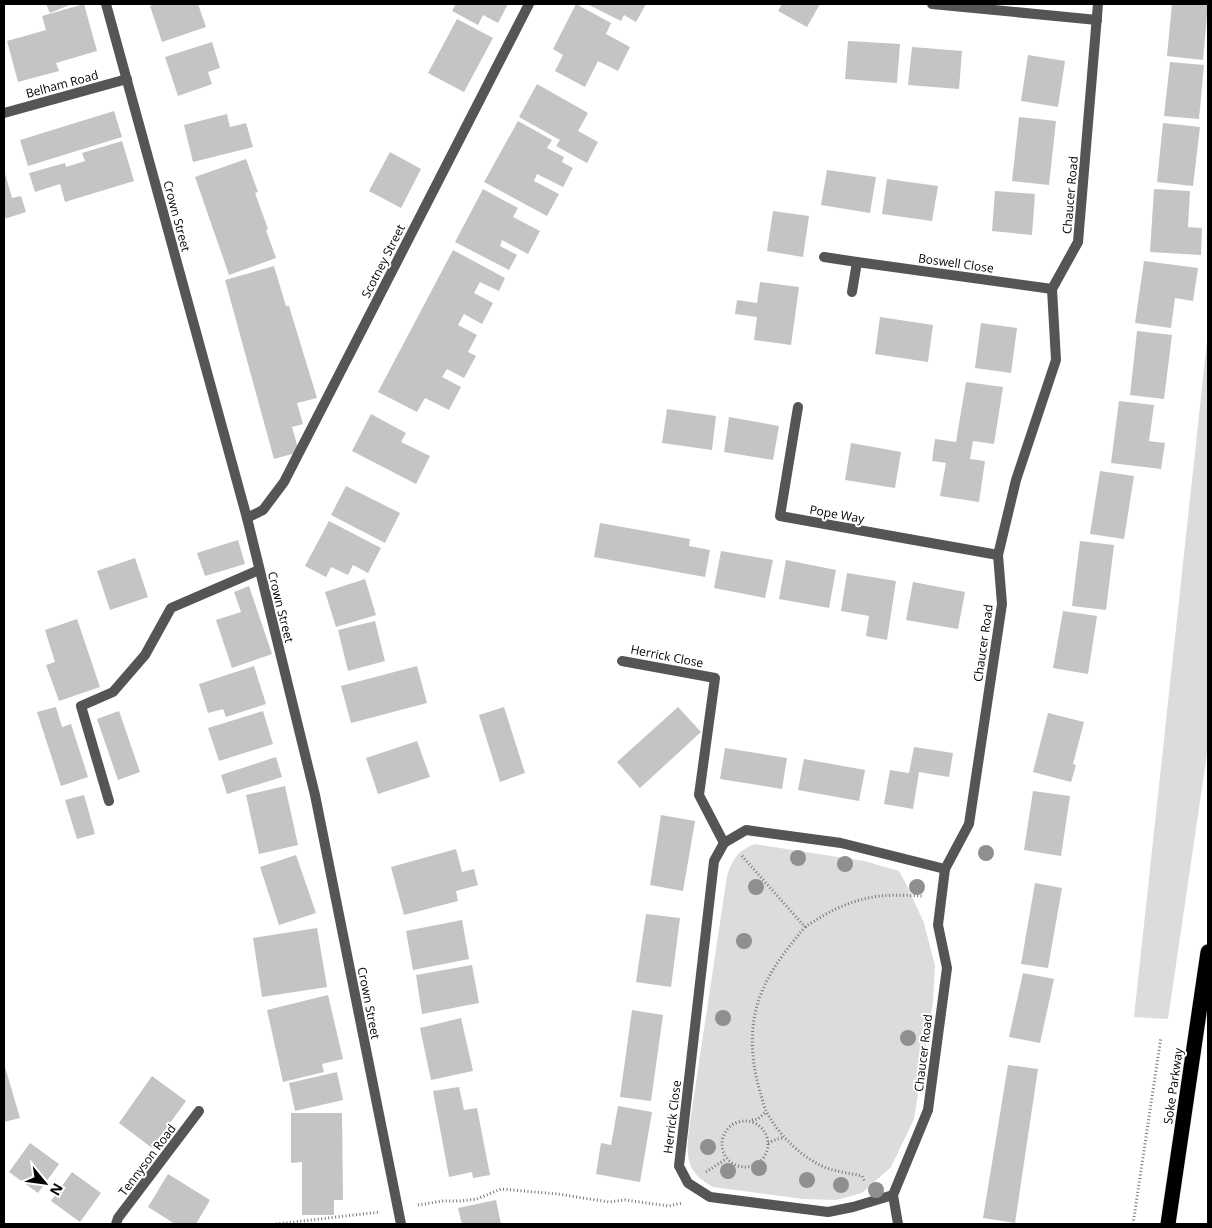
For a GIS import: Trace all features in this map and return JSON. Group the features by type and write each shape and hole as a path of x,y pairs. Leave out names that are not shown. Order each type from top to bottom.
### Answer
{"highway":[{"name":"Soke Parkway","path":"1168,1224 1208,952"}],"street":[{"name":"Crown Street","path":"106,4 247,518 315,795 401,1224"},
{"name":"Scotney Street","path":"247,518 263,510 284,482 529,4"},
{"path":"932,4 1097,20"},
{"name":"Chaucer Road","path":"893,1194 928,1110 947,968 938,925 941,896 945,869 969,824 1002,604 998,555 1016,480 1056,360 1052,289 1078,242 1098,4"},
{"name":"Belham Road","path":"4,113 127,79"},
{"name":"Boswell Close","path":"824,257 1052,289"},
{"path":"852,292 857,262"},
{"name":"Pope Way","path":"798,407 780,516 998,555"},
{"path":"109,801 81,706 113,692 145,655 171,608 259,570"},
{"name":"Herrick Close","path":"622,661 715,678 699,795 726,842 714,861 679,1166 688,1183 710,1196 828,1212 854,1207 893,1194"},
{"path":"726,842 746,830 841,844 945,869"},
{"name":"Tennyson Road","path":"116,1224 118,1218 199,1112"},
{"path":"893,1194 898,1224"}],"path":[{"path":"726,842 805,927"},
{"path":"873,1201 862,1176 826,1168 805,1156 783,1138 766,1112 752,1057 754,1023 760,995 774,967 805,927 823,916 865,898 941,896"},
{"path":"1133,1224 1161,1037"},
{"path":"751,1121 758,1119 766,1112"},
{"path":"744,1120 758,1124 767,1136 768,1143 767,1152 763,1159 749,1167 741,1167 726,1159 721,1145 725,1130 736,1121 744,1120"},
{"path":"768,1143 783,1138"},
{"path":"276,1224 398,1209 443,1201 477,1199 501,1188 608,1202 626,1200 669,1206 710,1196"}],"shaded area":[{"path":"1208,332 1208,747 1168,1019 1134,1017"},
{"path":"754,844 864,861 899,871 924,923 935,966 933,1002 914,1119 891,1167 862,1193 836,1200 803,1199 713,1187 697,1176 690,1163 688,1156 689,1129 727,876 736,856"}],"building":[{"path":"46,4 72,4 50,13"},
{"path":"84,4 97,51 56,63 59,71 18,82 7,41 46,30 42,16"},
{"path":"156,4 198,4 206,27 162,42 150,6"},
{"path":"456,4 508,4 498,23 483,15 478,25 452,11"},
{"path":"576,4 611,23 606,34 630,47 618,71 598,61 585,87 555,71 563,55 553,49"},
{"path":"587,4 646,4 636,22 624,15 621,21"},
{"path":"782,4 820,4 807,27 778,11"},
{"path":"1172,4 1208,4 1203,60 1167,56"},
{"path":"457,19 493,38 464,92 428,73"},
{"path":"848,41 900,44 897,83 845,79"},
{"path":"212,42 220,68 208,72 212,84 178,96 165,57"},
{"path":"912,47 962,51 959,89 908,85"},
{"path":"1028,55 1065,61 1058,107 1021,101"},
{"path":"1170,62 1204,65 1199,119 1164,116"},
{"path":"537,84 588,113 578,131 598,142 587,163 556,146 560,140 519,117"},
{"path":"114,111 122,137 28,166 20,140"},
{"path":"227,114 230,127 246,123 253,147 193,162 184,125"},
{"path":"1019,117 1056,121 1049,185 1012,181"},
{"path":"518,121 552,140 547,148 564,157 562,162 573,168 563,187 537,174 534,181 559,194 547,216 484,182"},
{"path":"1163,123 1200,127 1193,186 1157,182"},
{"path":"122,141 134,181 65,202 60,184 35,192 29,173 65,163 66,167 85,161 82,153"},
{"path":"390,152 421,169 401,208 369,191"},
{"path":"246,159 258,192 255,193 276,258 229,275 195,177"},
{"path":"4,170 12,198 21,196 26,212 4,219"},
{"path":"827,170 876,177 870,213 821,205"},
{"path":"887,179 938,186 932,221 882,214"},
{"path":"483,189 518,208 513,217 540,231 528,254 502,240 500,246 517,255 509,270 455,242"},
{"path":"1154,189 1190,191 1188,227 1202,228 1201,255 1150,252"},
{"path":"995,191 1035,194 1032,235 992,231"},
{"path":"773,211 809,216 803,257 767,251"},
{"path":"453,250 505,278 499,291 480,282 474,293 493,303 482,324 464,314 458,325 477,335 468,352 476,356 464,378 447,369 442,377 461,387 449,410 425,398 417,412 378,392"},
{"path":"1144,261 1198,268 1193,301 1175,298 1171,328 1135,323"},
{"path":"274,266 286,306 289,306 317,398 297,403 303,424 292,427 299,452 274,459 225,280"},
{"path":"760,282 799,287 791,345 754,340 757,317 735,314 737,300 757,303"},
{"path":"880,317 933,325 928,362 875,354"},
{"path":"981,323 1017,328 1011,373 975,368"},
{"path":"1137,331 1172,335 1164,399 1130,395"},
{"path":"966,382 1003,387 994,444 973,441 970,459 985,461 979,502 940,496 946,463 932,461 935,439 956,442"},
{"path":"1119,401 1154,405 1149,441 1165,443 1161,469 1111,463"},
{"path":"667,409 716,416 712,450 662,443"},
{"path":"371,414 406,433 401,442 430,456 416,484 352,451"},
{"path":"729,417 779,426 773,460 724,452"},
{"path":"851,443 901,452 895,488 845,480"},
{"path":"1100,471 1134,476 1124,539 1090,534"},
{"path":"346,486 400,513 385,543 331,515"},
{"path":"329,521 381,548 368,573 353,565 348,575 331,567 326,577 305,566"},
{"path":"600,523 690,539 689,546 710,550 705,577 594,557"},
{"path":"238,540 245,564 205,576 197,553"},
{"path":"1080,541 1114,545 1106,610 1072,606"},
{"path":"721,551 773,560 765,598 714,588"},
{"path":"135,558 148,597 110,610 97,571"},
{"path":"786,560 836,570 829,608 779,599"},
{"path":"847,573 896,581 887,640 866,636 869,616 841,611"},
{"path":"365,579 376,615 336,627 325,592"},
{"path":"913,582 965,592 958,629 906,620"},
{"path":"249,586 272,654 232,668 216,620 241,612 234,592"},
{"path":"1063,611 1097,616 1088,674 1053,668"},
{"path":"77,619 100,687 59,701 46,665 55,662 45,630"},
{"path":"375,621 385,661 348,671 338,630"},
{"path":"254,666 266,704 226,717 223,709 208,713 199,684"},
{"path":"417,666 427,703 351,723 341,686"},
{"path":"56,707 62,727 71,724 88,777 61,786 37,712"},
{"path":"504,707 525,773 500,782 479,715"},
{"path":"678,707 701,732 640,788 617,762"},
{"path":"119,711 140,772 118,780 97,719"},
{"path":"263,711 273,744 219,761 208,728"},
{"path":"1048,713 1084,722 1073,764 1076,765 1071,782 1033,772"},
{"path":"417,741 430,777 378,794 366,758"},
{"path":"914,747 953,753 949,777 919,772 913,809 884,804 890,770 909,773"},
{"path":"725,748 787,758 782,789 720,779"},
{"path":"276,757 282,777 227,794 221,775"},
{"path":"804,759 865,770 859,801 798,790"},
{"path":"285,786 298,845 259,854 246,795"},
{"path":"1033,791 1070,796 1061,856 1024,850"},
{"path":"84,795 95,834 77,839 65,800"},
{"path":"661,815 695,821 683,891 650,885"},
{"path":"456,849 462,872 474,869 478,885 456,891 458,901 404,915 391,867"},
{"path":"296,855 316,913 279,925 260,867"},
{"path":"1035,883 1062,888 1048,968 1021,964"},
{"path":"646,914 680,918 671,987 636,982"},
{"path":"462,920 469,959 413,970 406,931"},
{"path":"317,928 327,987 262,997 253,938"},
{"path":"472,965 479,1003 422,1014 416,975"},
{"path":"1023,973 1054,979 1040,1043 1009,1037"},
{"path":"328,995 343,1059 322,1064 324,1072 283,1082 267,1010"},
{"path":"632,1010 663,1015 651,1101 620,1097"},
{"path":"461,1018 473,1071 431,1080 420,1028"},
{"path":"1008,1065 1038,1069 1015,1223 983,1218"},
{"path":"4,1068 20,1118 4,1122"},
{"path":"337,1072 343,1100 295,1111 289,1083"},
{"path":"152,1076 186,1101 152,1148 119,1123"},
{"path":"459,1087 464,1110 477,1108 490,1175 473,1178 472,1172 449,1177 433,1091"},
{"path":"618,1106 652,1112 640,1182 596,1174 601,1143 611,1145"},
{"path":"291,1113 342,1113 343,1200 334,1200 334,1215 302,1215 302,1162 291,1163"},
{"path":"30,1143 59,1164 38,1193 9,1172"},
{"path":"72,1172 101,1193 80,1222 51,1201"},
{"path":"168,1174 210,1200 196,1224 175,1224 148,1207"},
{"path":"496,1200 501,1224 462,1224 458,1208"}]}
